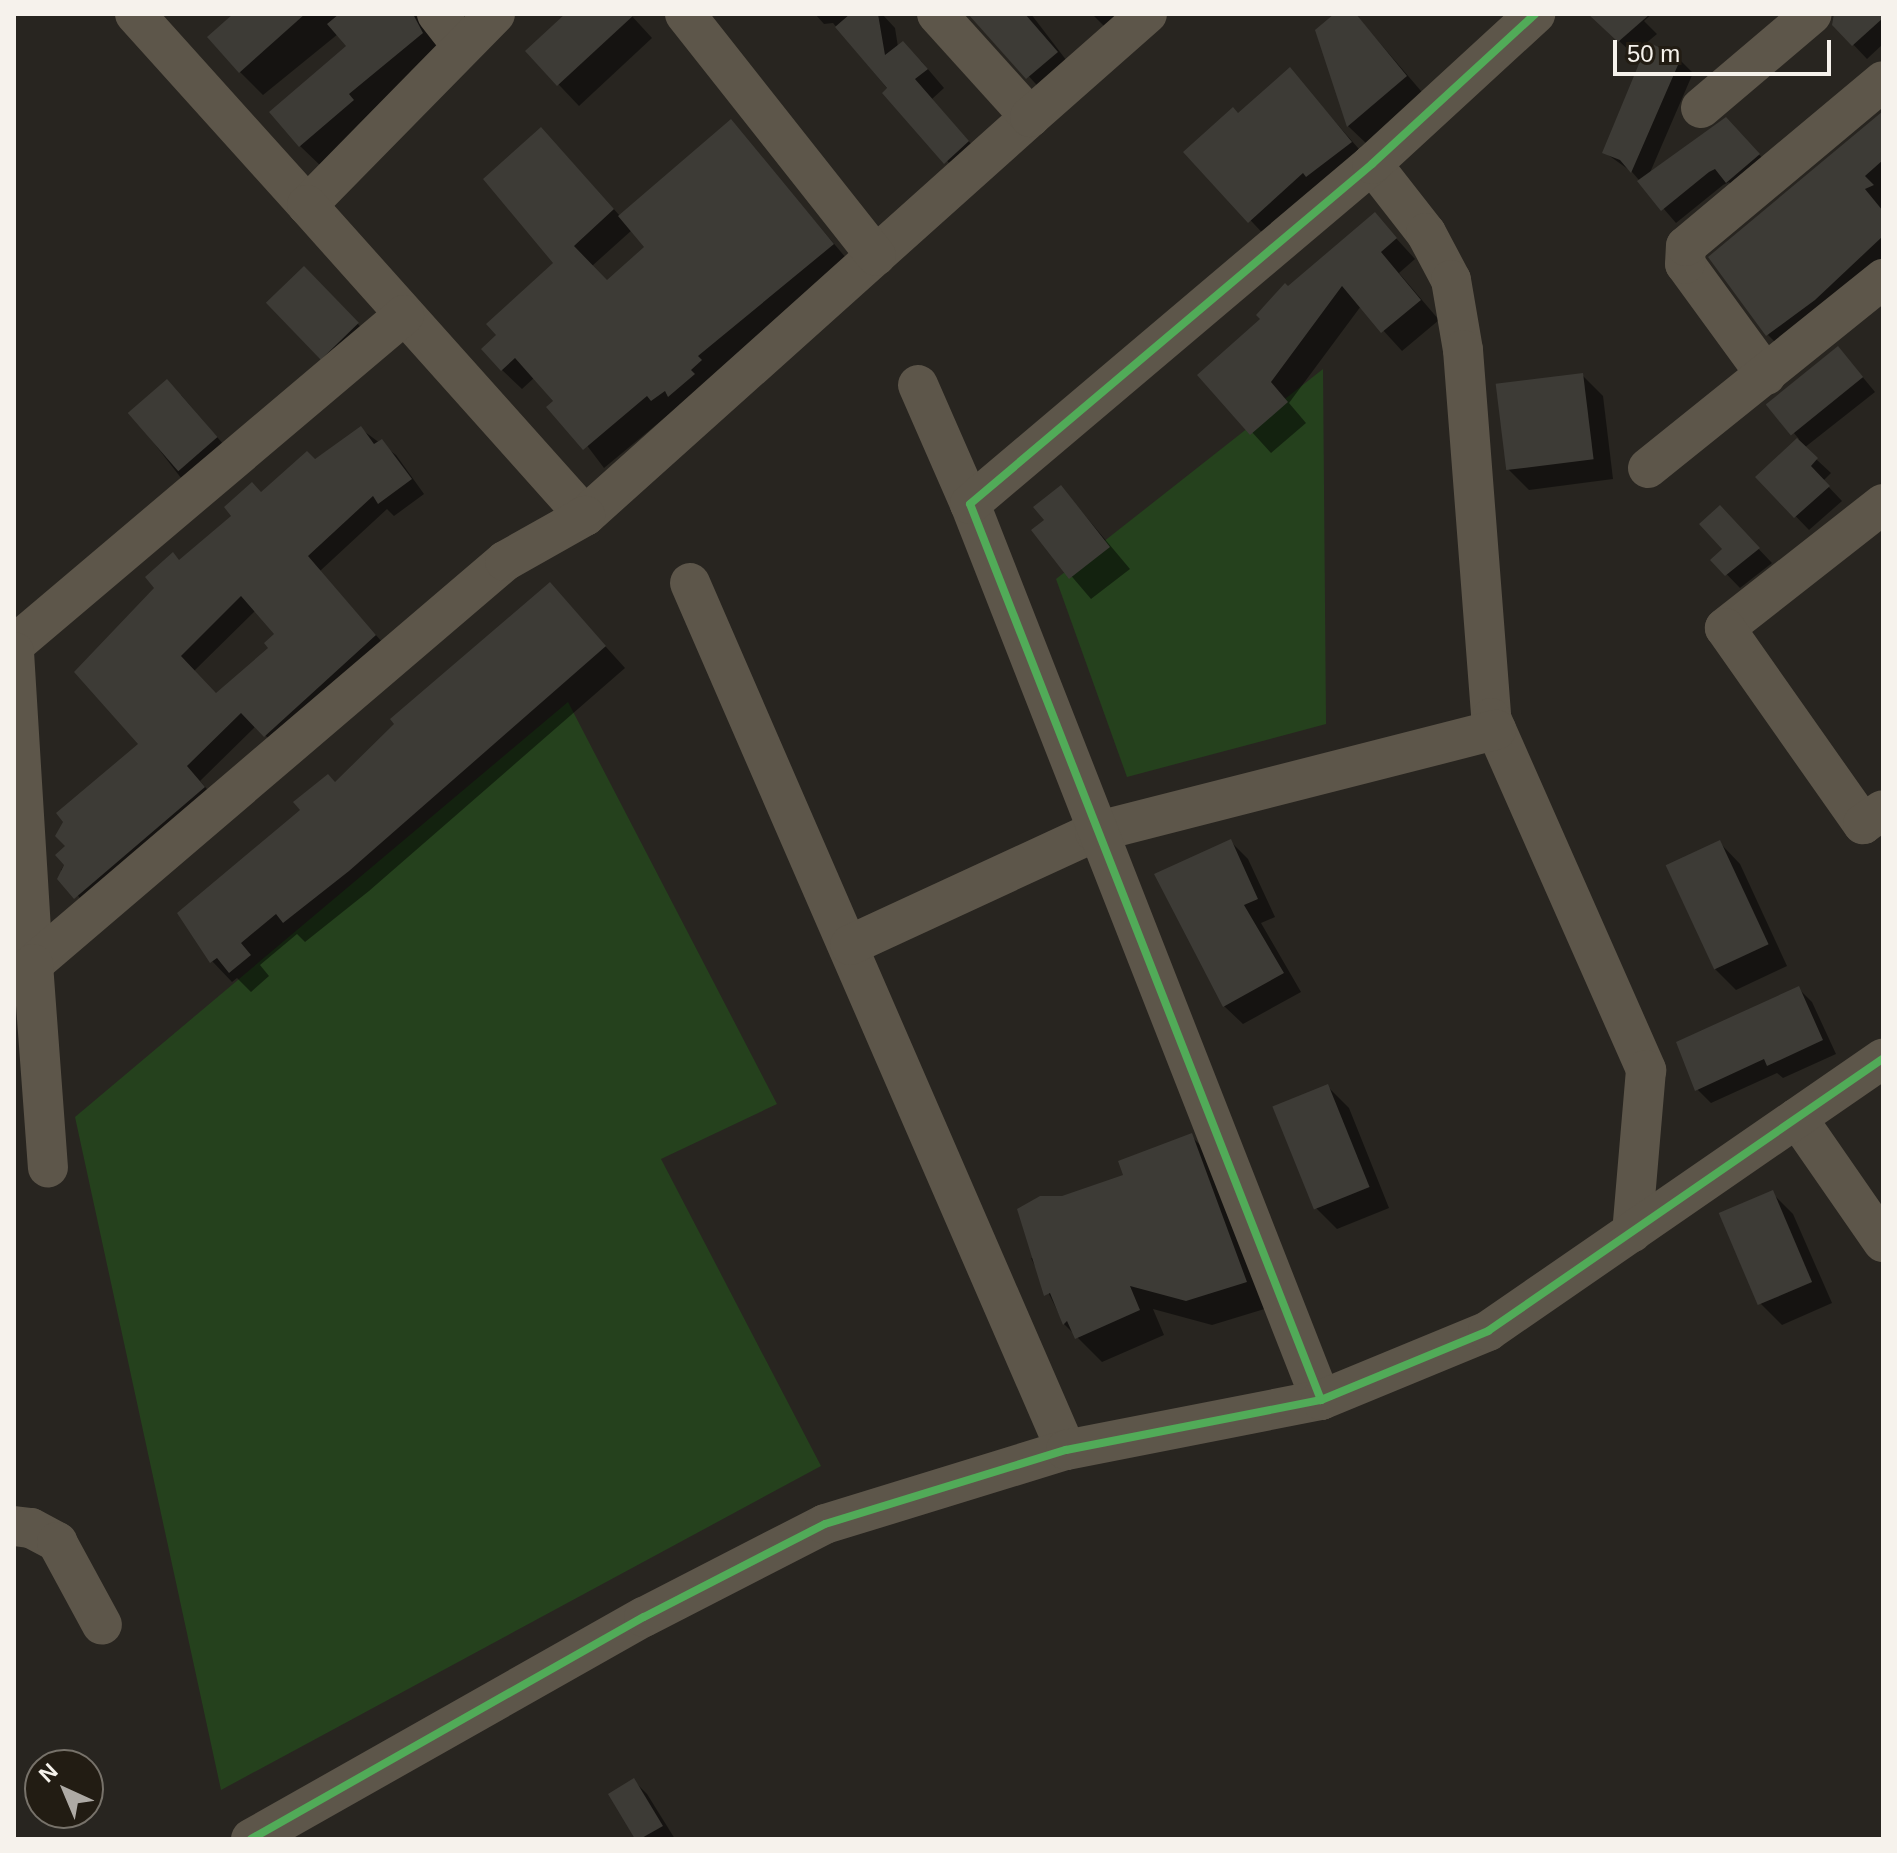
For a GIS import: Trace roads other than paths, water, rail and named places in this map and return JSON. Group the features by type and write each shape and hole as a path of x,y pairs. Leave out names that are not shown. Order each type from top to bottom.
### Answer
{"street":[{"path":"135,14 585,516"},
{"path":"437,14 462,46"},
{"path":"307,205 495,14"},
{"path":"685,14 876,256"},
{"path":"937,14 1030,117"},
{"path":"33,964 494,570 585,516 1147,14"},
{"path":"970,504 1372,164 1535,14"},
{"path":"1701,108 1812,14"},
{"path":"1766,375 1685,264 1686,246 1883,81"},
{"path":"1372,164 1426,233 1451,280 1463,350 1491,718 1646,1070 1632,1232"},
{"path":"1648,468 1883,279"},
{"path":"14,645 404,315"},
{"path":"918,385 970,504 1095,832 1321,1400"},
{"path":"1877,521 1725,628 1863,824 1883,810"},
{"path":"690,583 850,945 1066,1450"},
{"path":"14,652 48,1167"},
{"path":"850,945 1095,832 1496,730"},
{"path":"251,1839 644,1617 825,1524 1066,1450 1321,1400 1488,1331 1883,1059"},
{"path":"1797,1118 1883,1242"},
{"path":"14,1526 31,1528 57,1542 102,1625"}]}
